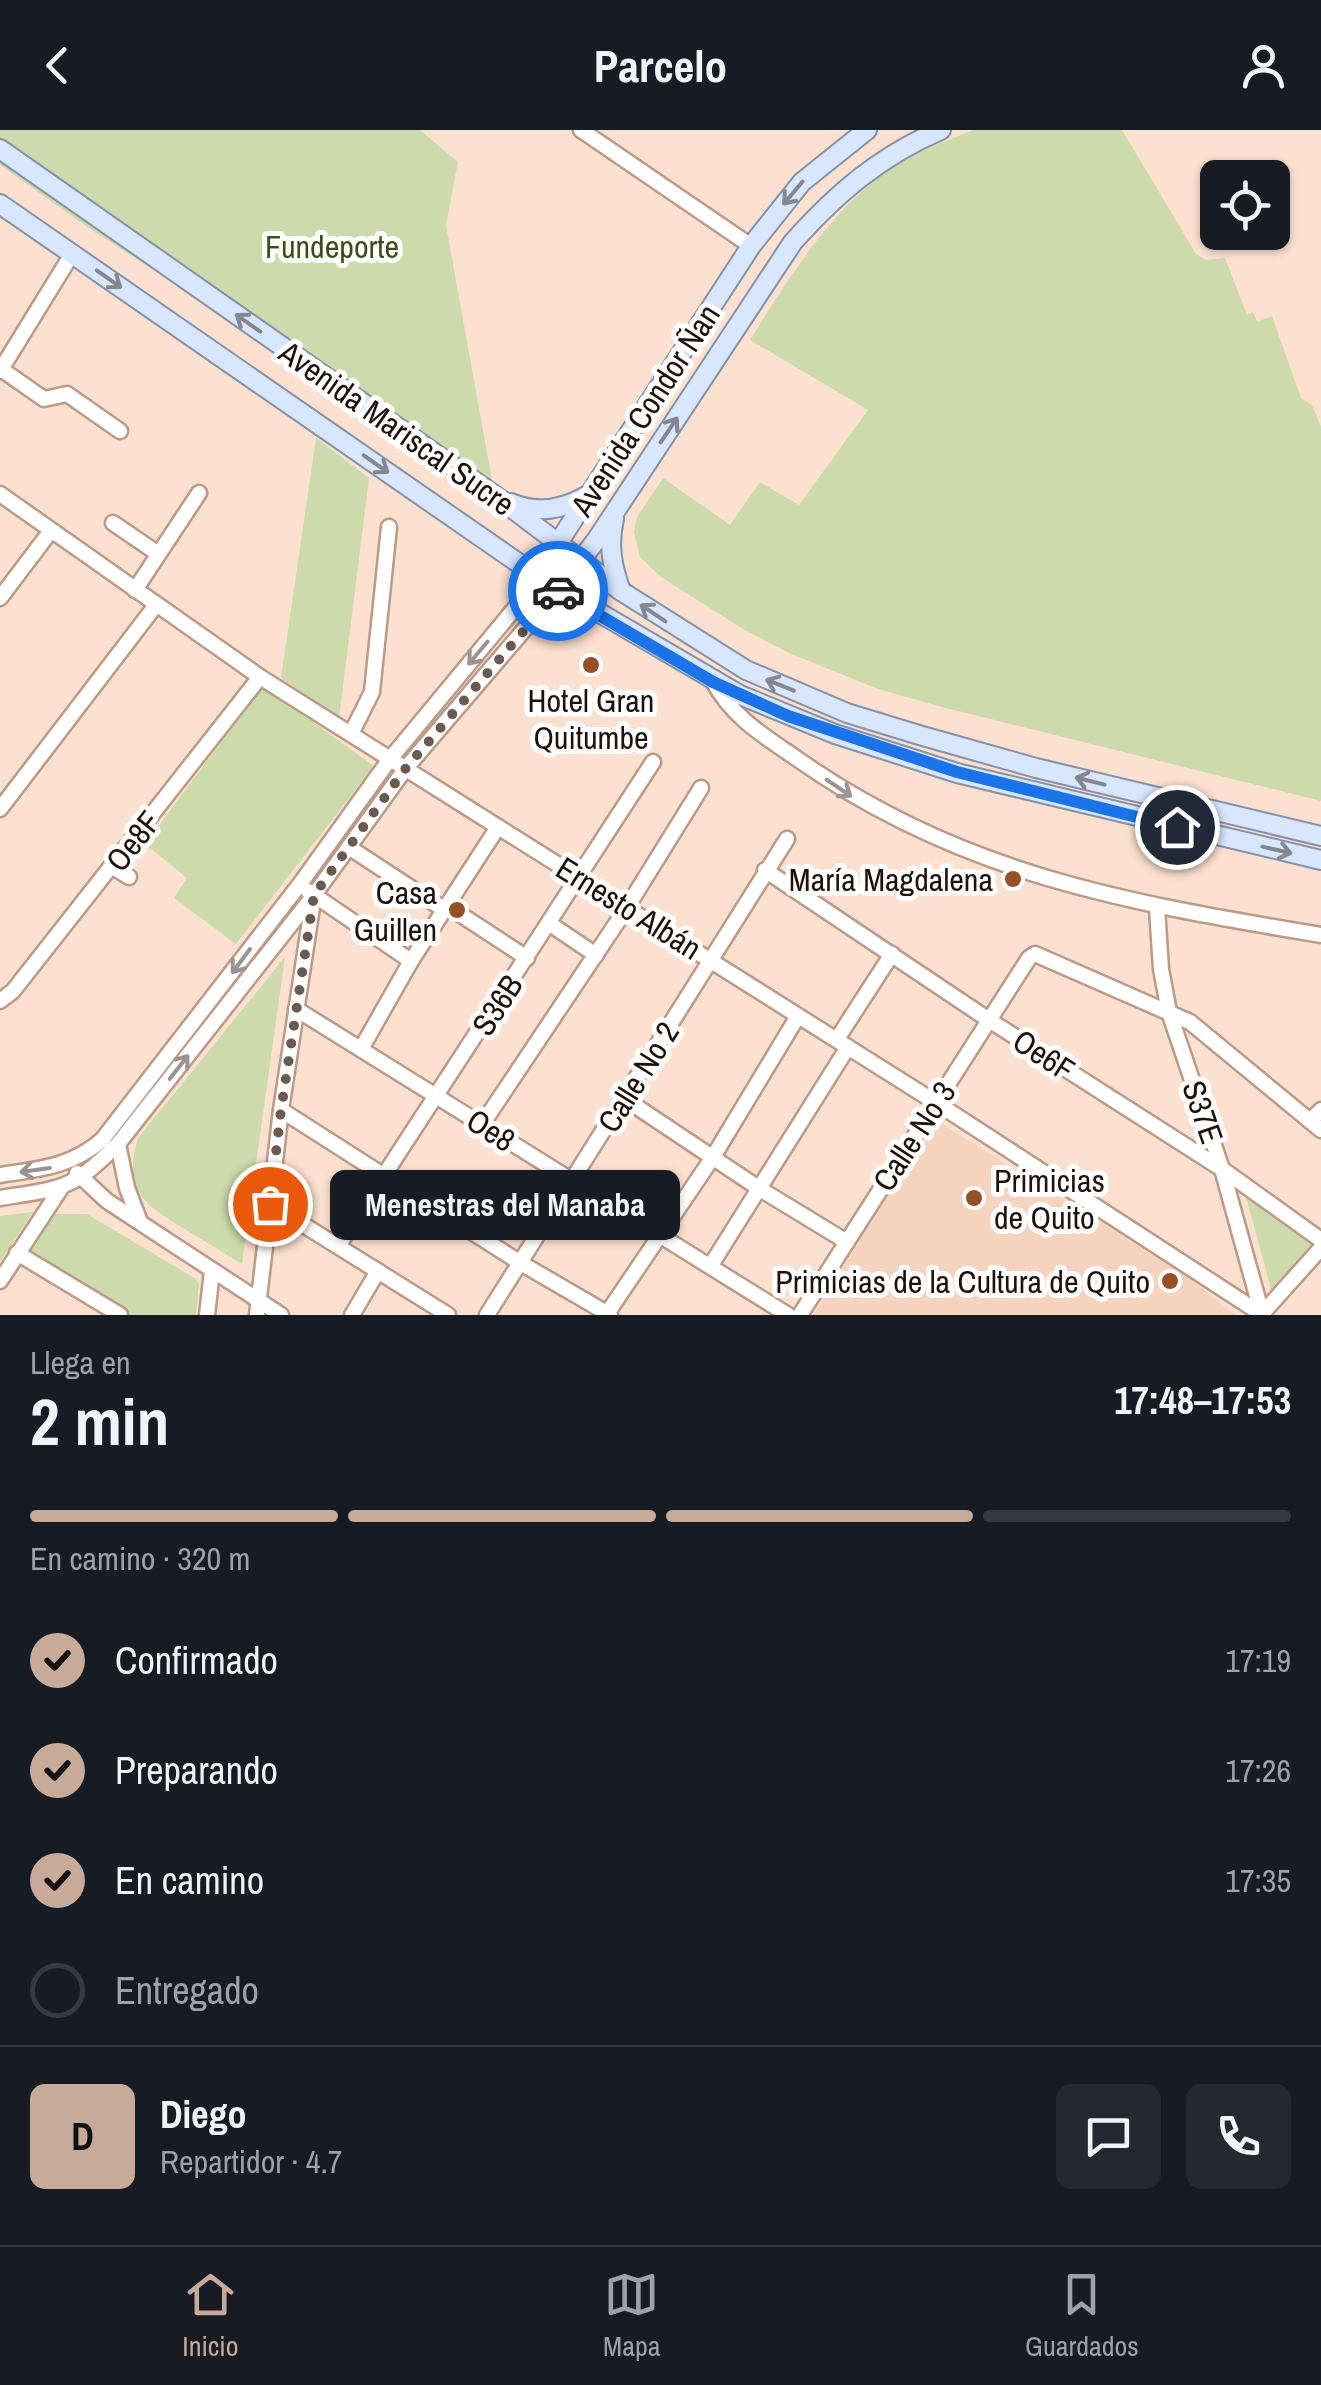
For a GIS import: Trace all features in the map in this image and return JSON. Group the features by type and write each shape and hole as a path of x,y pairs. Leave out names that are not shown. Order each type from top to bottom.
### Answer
{"main road":[{"name":"Avenida Condor Ñan","path":"540,578 558,543 751,246 802,182 867,130"},
{"name":"Avenida Condor Ñan","path":"559,589 793,242 818,214 878,162 941,130"},
{"name":"Avenida Mariscal Sucre","path":"0,149 500,499 621,592 746,670 848,713 1036,768 1321,836"},
{"name":"Avenida Mariscal Sucre","path":"0,204 540,578 713,682 788,716 894,754 1028,792 1321,860"},
{"path":"500,499 522,508 546,510 570,505 591,494"},
{"path":"615,511 610,538 612,566 621,592"}],"street":[{"path":"581,130 751,246"},
{"path":"72,254 1,370 44,399 66,394 120,430"},
{"path":"135,590 199,492"},
{"name":"Ernesto Albán","path":"0,494 260,676 626,910 843,1043 1262,1315"},
{"path":"113,523 157,553"},
{"path":"351,734 372,692 389,527"},
{"path":"0,598 50,532"},
{"name":"Avenida Condor Ñan","path":"0,1175 70,1162 86,1154 116,1124 300,884 390,759 540,578"},
{"path":"0,1198 62,1188 81,1178 118,1144 350,848 406,768 559,589"},
{"path":"0,809 156,605"},
{"name":"Oe8F","path":"0,1001 13,991 113,867 260,676"},
{"path":"713,682 722,698 748,724 849,795 954,846 1034,875 1157,908 1321,935"},
{"name":"S36B","path":"338,1246 654,762"},
{"path":"481,1126 626,910 701,788"},
{"path":"361,1049 411,961 498,828"},
{"name":"Calle No 2","path":"487,1315 787,838"},
{"path":"350,848 528,958"},
{"path":"113,867 129,876"},
{"name":"Oe6F","path":"766,870 1222,1169 1321,1244"},
{"path":"300,884 411,961"},
{"path":"258,1308 281,1110 314,895"},
{"name":"S37E","path":"1157,908 1161,969 1169,1012 1222,1169 1262,1315"},
{"path":"550,924 596,955"},
{"path":"710,1266 760,1189 892,954"},
{"name":"Calle No 3","path":"800,1315 1029,958 1040,954 1169,1012"},
{"name":"Oe8","path":"296,1009 788,1315"},
{"path":"1169,1012 1210,1035 1317,1120"},
{"path":"281,1110 607,1314 713,1157 798,1016"},
{"path":"625,1099 846,1242"},
{"path":"118,1144 126,1188 140,1223"},
{"path":"70,1162 81,1178 140,1223 212,1271 258,1308 281,1315"},
{"path":"0,1281 62,1188"},
{"path":"270,1204 448,1315"},
{"path":"1262,1315 1321,1244"},
{"path":"17,1253 120,1315"},
{"path":"207,1315 212,1271"},
{"path":"352,1315 378,1271"}],"shaded area":[{"name":"Primicias de Quito","path":"934,1119 1188,1277 1235,1315 814,1315"}],"green space":[{"name":"Fundeporte","path":"0,130 420,130 458,162 446,225 493,486 93,231 0,165"},
{"path":"973,130 1122,130 1196,254 1206,260 1225,258 1247,315 1253,312 1257,322 1272,316 1301,398 1312,405 1321,427 1321,801 878,689 789,653 743,629 661,577 640,557 634,532 637,517 663,478 730,525 760,482 799,505 868,410 750,340 818,238 861,192 908,158"},
{"path":"316,438 369,478 339,718 281,678"},
{"path":"263,686 374,766 236,944 174,898 187,878 145,844"},
{"path":"285,957 242,1264 146,1201 134,1182 134,1155 138,1138"},
{"path":"1243,1186 1317,1244 1273,1296"},
{"path":"33,1212 0,1262 0,1216"},
{"path":"50,1214 87,1214 196,1279 196,1315 131,1315 26,1252"}],"way so far":[{"path":"270,1204 314,895 406,768 558,591"}],"place":[{"name":"Hotel Gran Quitumbe","path":"591,665"},
{"name":"María Magdalena","path":"1013,879"},
{"name":"Casa Guillen","path":"457,910"},
{"name":"Primicias de Quito","path":"974,1198"},
{"name":"Menestras del Manaba","path":"270,1204"},
{"name":"Primicias de la Cultura de Quito","path":"1170,1281"}],"route":[{"path":"558,591 713,682 835,734 1028,792 1177,827"}]}
